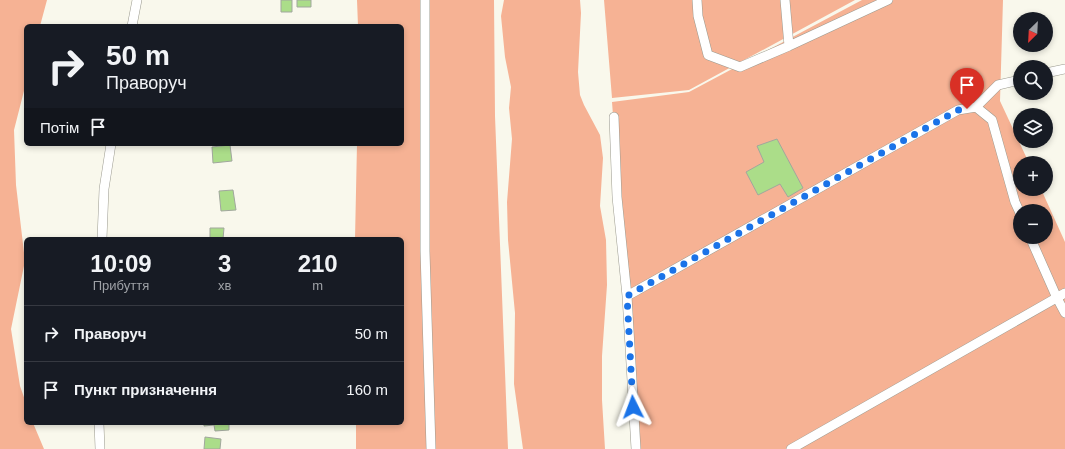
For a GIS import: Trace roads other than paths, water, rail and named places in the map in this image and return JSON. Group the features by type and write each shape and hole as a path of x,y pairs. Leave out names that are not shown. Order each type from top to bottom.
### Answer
{"lane":[{"path":"132,24 137,0"},
{"path":"425,0 425,252 431,449"},
{"path":"697,0 698,16 708,55 740,67 888,0"},
{"path":"785,0 789,46"},
{"path":"1053,72 1065,69"},
{"path":"627,296 958,110 976,107 998,85 1013,82"},
{"path":"976,107 992,120 1016,204"},
{"path":"614,117 617,197 627,296 636,449"},
{"path":"102,237 104,189 111,146"},
{"path":"1034,244 1061,296 1065,313"},
{"path":"791,449 1061,296"},
{"path":"99,425 100,449"}]}
